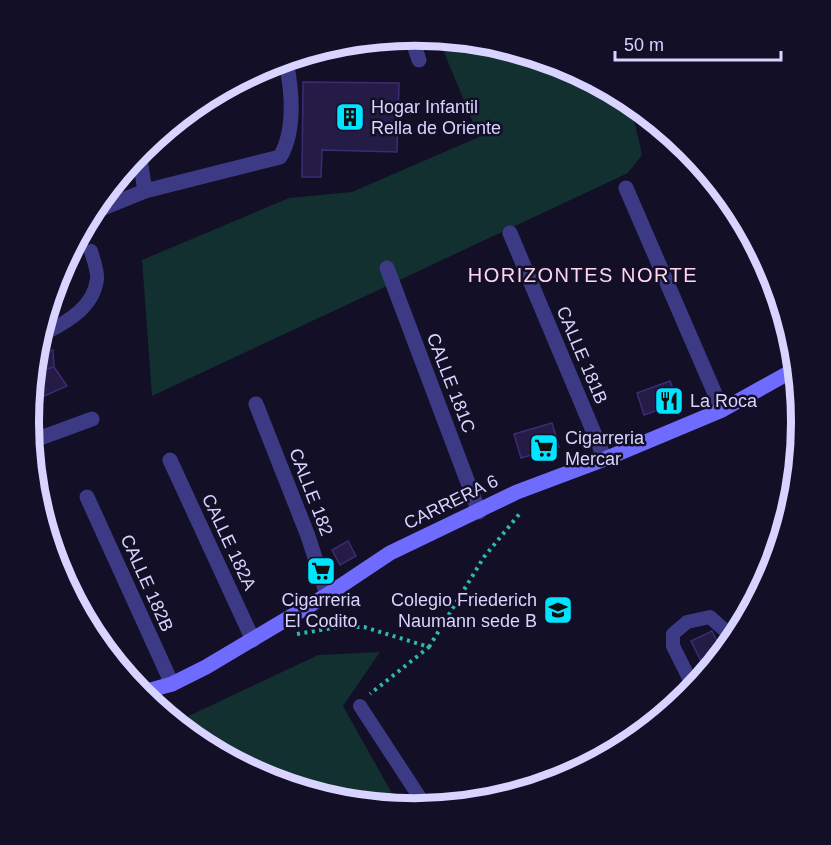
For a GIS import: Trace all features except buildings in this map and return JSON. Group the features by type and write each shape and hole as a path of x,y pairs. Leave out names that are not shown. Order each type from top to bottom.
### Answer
{"street":[{"path":"414,46 419,60"},
{"path":"107,206 145,191 280,157 288,144 291,119 287,69"},
{"path":"141,165 145,191"},
{"path":"626,188 722,410"},
{"name":"CALLE 181B","path":"510,233 605,459"},
{"name":"CALLE 181C","path":"387,268 479,512"},
{"name":"CARRERA 6","path":"150,690 172,684 253,640 390,553 518,492 605,459 722,410 789,373"},
{"name":"CALLE 182","path":"256,404 308,536 327,595"},
{"path":"40,438 92,419"},
{"name":"CALLE 182A","path":"170,460 253,640"},
{"name":"CALLE 182B","path":"87,497 172,684"}],"lane":[{"path":"51,330 64,324 88,304 97,279 92,251"},
{"path":"690,680 677,655 673,634 687,622 710,617 728,633"},
{"path":"360,706 421,799"}],"path":[{"path":"360,706 372,692 429,647 484,556 526,506"},
{"path":"283,621 298,635 338,627 364,627 429,647"}],"green space":[{"path":"442,47 489,53 537,66 604,96 633,115 642,155 628,173 152,396 142,260 289,198 352,192 479,137"},
{"path":"380,652 343,706 395,798 342,792 294,779 227,749 183,719 318,655"}],"place":[{"name":"Hogar Infantil Rella de Oriente","path":"350,117"},
{"name":"La Roca","path":"669,401"},
{"name":"Cigarreria Mercar","path":"544,448"},
{"name":"Cigarreria El Codito","path":"321,571"},
{"name":"Colegio Friederich Naumann sede B","path":"558,610"}],"district":[{"name":"HORIZONTES NORTE","path":"583,275"}]}
